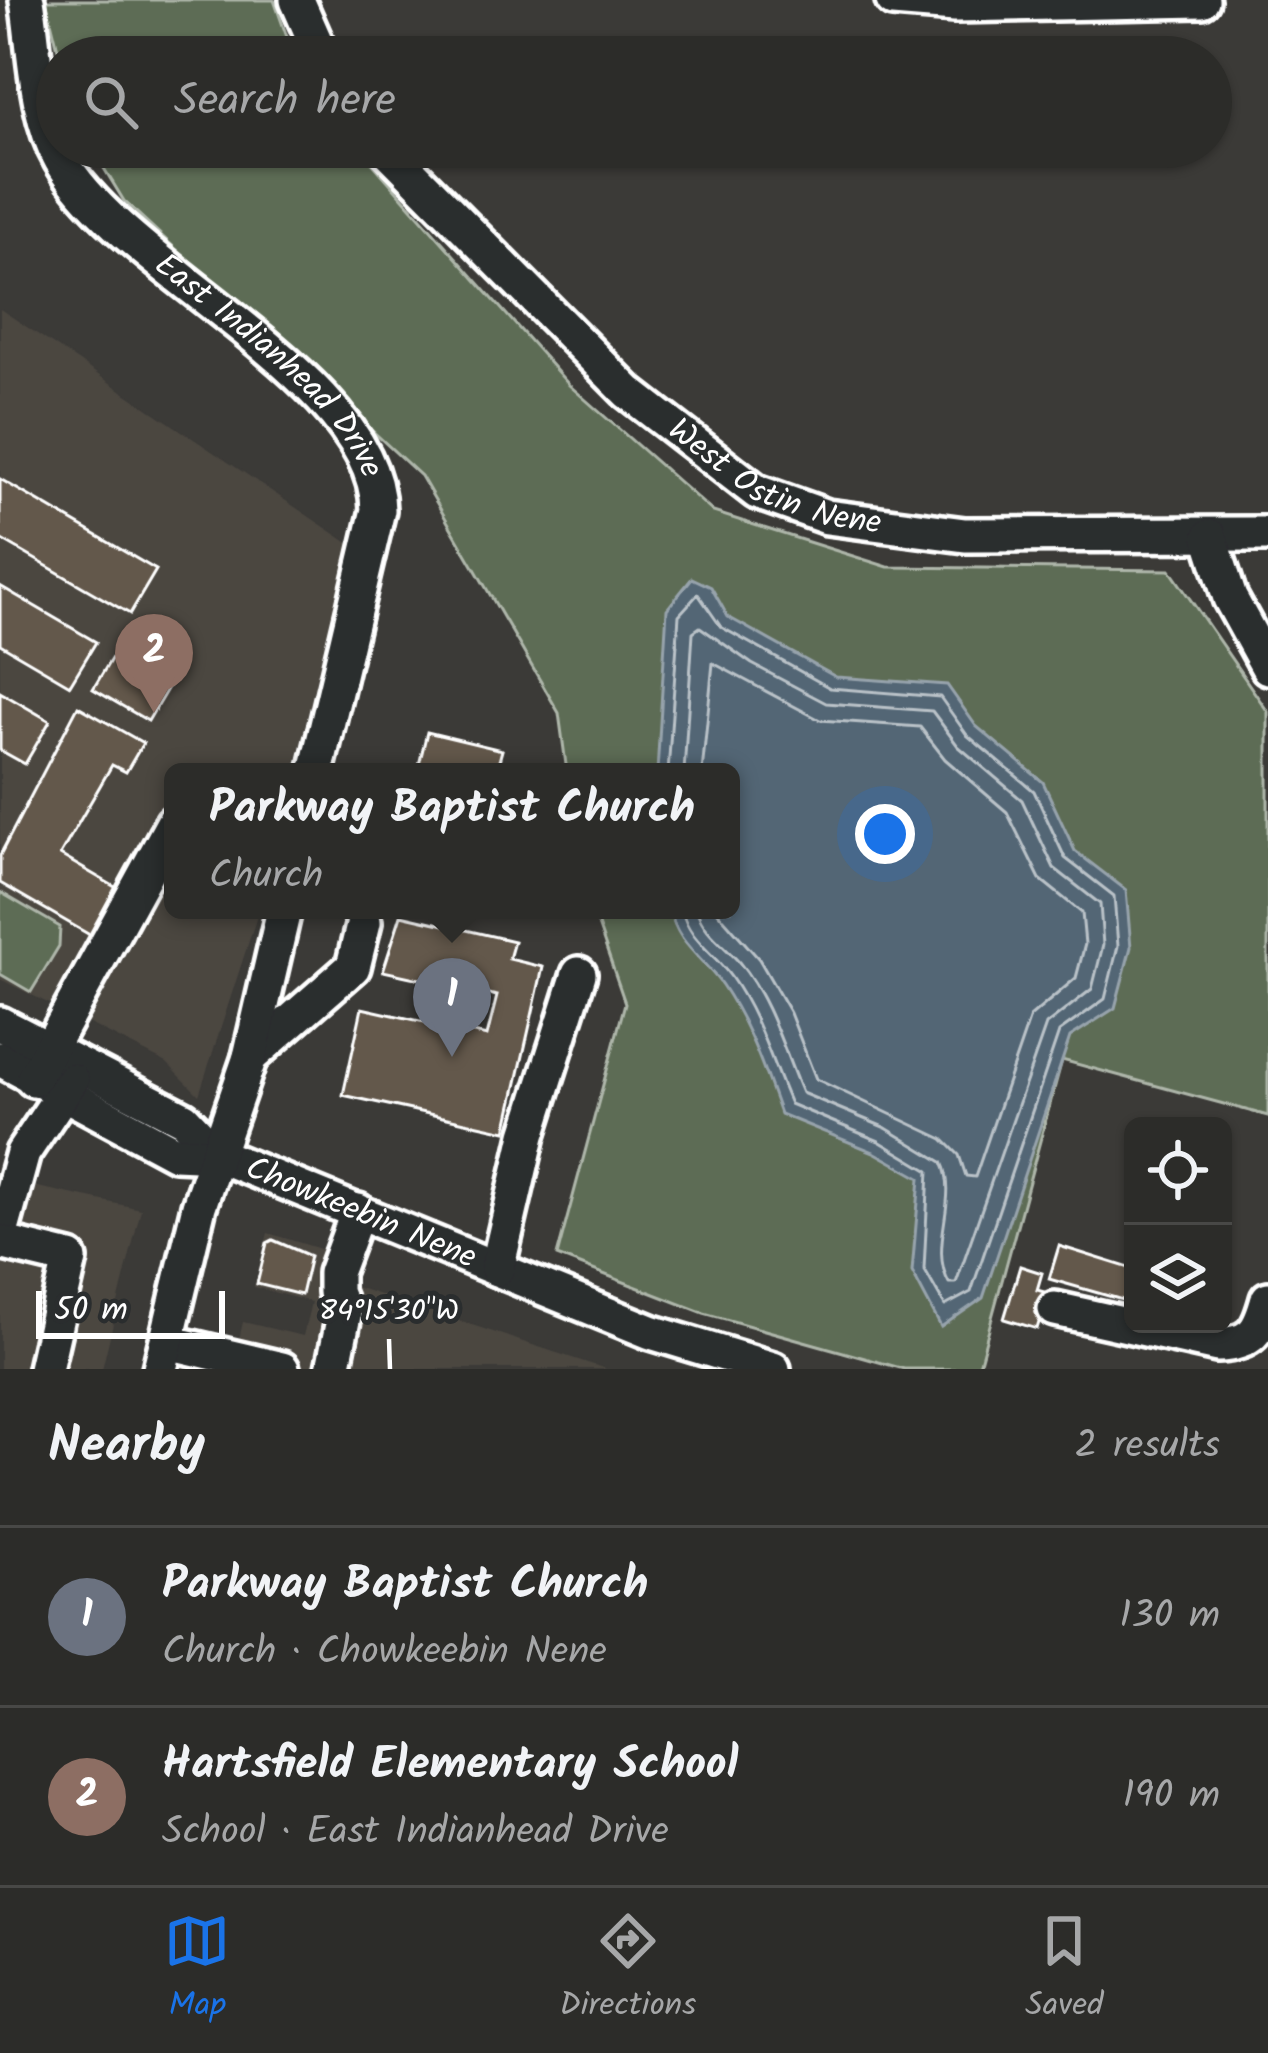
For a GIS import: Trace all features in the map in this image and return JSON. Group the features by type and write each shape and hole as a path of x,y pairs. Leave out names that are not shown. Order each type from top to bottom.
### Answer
{"street":[{"name":"East Indianhead Drive","path":"27,0 36,60"},
{"path":"297,0 313,36"},
{"path":"892,0 955,5 1202,0"},
{"name":"East Indianhead Drive","path":"67,168 102,209 299,378 357,442 377,478 378,510 319,763"},
{"name":"West Ostin Nene","path":"404,168 628,392 757,492 827,517 964,535 1268,534"},
{"path":"1210,536 1230,598 1268,667"},
{"path":"40,1065 164,839"},
{"path":"282,919 250,1057 199,1206 164,1355 282,1369"},
{"path":"250,1057 353,967 363,919"},
{"path":"497,1269 527,1135 579,974"},
{"name":"Chowkeebin Nene","path":"0,1024 40,1065 175,1153 218,1155 651,1332 773,1369"},
{"name":"Chowkeebin Nene","path":"0,1060 40,1065"},
{"path":"45,1369 70,1259 0,1239 12,1151 71,1081"},
{"path":"332,1369 344,1315 334,1292 334,1273 358,1211"},
{"path":"1055,1309 1216,1345 1243,1344 1259,1330 1268,1299"}],"shaded area":[{"path":"0,309 350,544 296,763 164,763 164,919 256,919 199,1095 167,1063 0,979"},
{"path":"0,1179 141,1209 102,1369 0,1369"},
{"path":"268,1233 327,1251 319,1275 606,1369 232,1369 243,1322 303,1336 311,1302 254,1287"}],"green space":[{"path":"46,0 274,0 287,36 55,36"},
{"path":"104,168 377,168 569,385 713,512 888,567 1170,570 1268,712 1268,1116 1062,1060 978,1369 904,1369 704,1313 557,1256 625,1003 596,919 740,919 740,763 566,763 559,713 421,476 124,201"},
{"path":"0,892 60,927 59,946 31,992 0,974"}],"water":[{"path":"692,578 711,587 728,617 836,677 947,685 976,726 1043,782 1075,851 1126,890 1131,947 1115,1008 1070,1037 983,1298 941,1327 912,1272 920,1178 874,1152 780,1114 740,1016 673,922 740,919 740,763 658,763 667,609"}],"building":[{"path":"0,479 156,570 130,614 0,539"},
{"path":"0,586 96,642 70,685 0,644"},
{"path":"125,636 179,669 148,721 93,689"},
{"path":"0,692 50,721 25,764 0,750"},
{"path":"78,706 143,743 126,772 112,765 60,855 122,891 95,938 0,883 0,855"},
{"path":"427,732 502,750 498,763 419,763"},
{"path":"400,919 514,941 509,959 543,967 506,1131 343,1095 362,1008 487,1036 497,996 383,971"},
{"path":"273,1240 310,1256 301,1295 257,1284 267,1243"},
{"path":"1059,1246 1124,1266 1124,1300 1049,1279"},
{"path":"1020,1266 1042,1273 1037,1290 1048,1293 1037,1329 1004,1319"}],"place":[{"name":"Hartsfield Elementary School","path":"154,713"},
{"name":"Parkway Baptist Church","path":"452,1057"}]}
